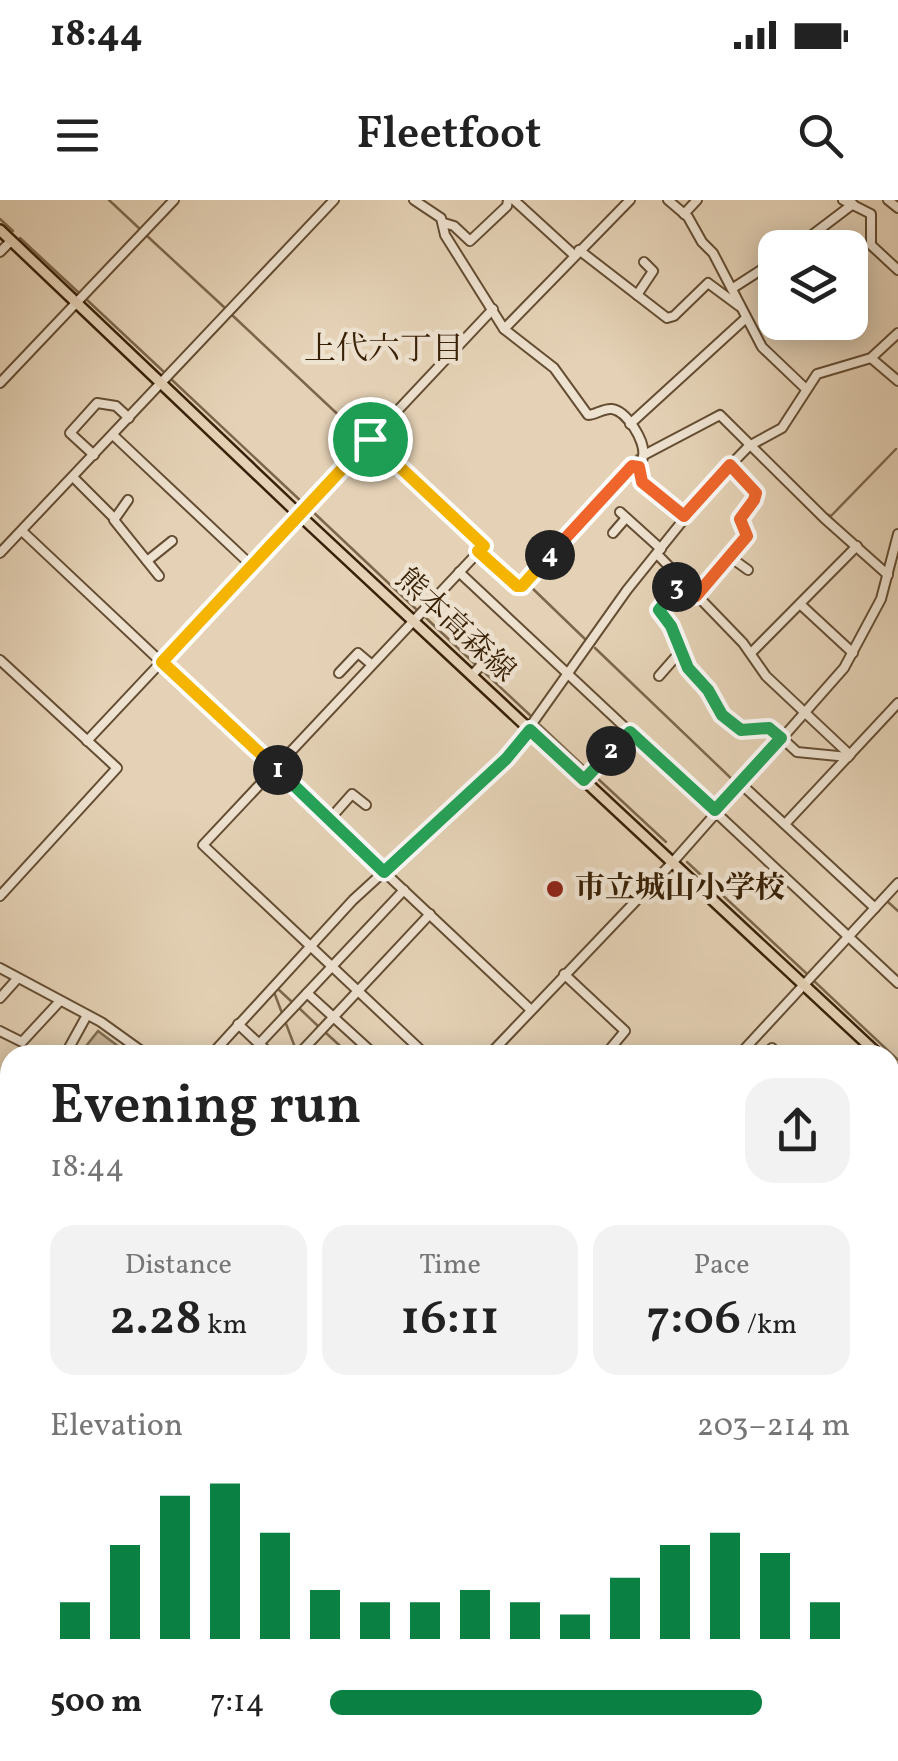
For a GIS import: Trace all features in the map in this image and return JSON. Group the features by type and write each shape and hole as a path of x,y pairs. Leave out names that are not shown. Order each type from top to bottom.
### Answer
{"main road":[{"name":"熊本高森線","path":"0,230 299,515 868,1045"}],"street":[{"path":"0,383 174,200"},
{"path":"0,554 334,200"},
{"path":"414,200 433,210 444,223 446,235 504,329 554,368 588,415 613,409 630,424 642,442 642,482 684,516"},
{"path":"444,223 454,226 470,241 511,200 667,318 674,316 708,283 739,306"},
{"path":"504,329 630,200"},
{"path":"668,200 684,214 713,253 762,347 806,389"},
{"path":"684,214 696,200"},
{"path":"843,200 867,204 871,245 898,270"},
{"path":"888,200 898,208"},
{"path":"818,230 853,204"},
{"path":"0,252 11,240"},
{"path":"637,295 652,276 653,271 644,262"},
{"path":"733,288 758,271"},
{"path":"87,742 493,309"},
{"path":"630,424 746,318"},
{"path":"220,1045 384,872 506,759 684,516 749,446 782,428 812,379 828,369 871,358 898,334"},
{"path":"871,358 898,382"},
{"path":"94,454 70,433 97,403 116,406 129,418"},
{"path":"644,455 718,414 888,575"},
{"path":"113,435 251,564"},
{"path":"370,439 484,546 203,845 415,1045"},
{"path":"696,596 747,536 740,519 756,495 730,465"},
{"path":"478,551 517,586 522,586 631,466 639,467"},
{"path":"73,477 114,518 159,576"},
{"path":"114,518 128,500"},
{"path":"613,533 623,515 750,652 766,676 849,756"},
{"path":"22,530 531,1010"},
{"path":"499,1045 672,862 806,712 853,653 881,599 898,534"},
{"path":"147,561 172,541"},
{"path":"750,652 856,546"},
{"path":"730,557 748,570"},
{"path":"459,572 898,983"},
{"path":"682,581 659,608 688,668 732,724 744,731 769,728 797,752 849,756"},
{"path":"800,604 853,653"},
{"path":"659,676 680,652"},
{"path":"339,673 358,653 371,664"},
{"path":"472,675 492,654"},
{"path":"0,660 116,768 0,896"},
{"path":"784,824 898,703"},
{"path":"584,780 630,732"},
{"path":"740,784 875,908"},
{"path":"329,820 352,794 366,805"},
{"path":"0,880 8,886"},
{"path":"748,1045 898,883"},
{"path":"238,1024 259,1044 404,890"},
{"path":"307,1045 430,914"},
{"path":"0,968 132,1045"},
{"path":"564,974 625,1031 616,1044"},
{"path":"0,998 17,979"},
{"path":"307,993 365,1045"},
{"path":"0,1031 22,1042 60,1001"},
{"path":"70,1045 86,1015"}],"green space":[{"path":"98,1031 117,1045 87,1045"}],"waterway":[{"path":"109,200 141,230"},
{"path":"0,219 13,231"},
{"path":"146,235 225,308"},
{"path":"20,238 78,292"},
{"path":"86,299 164,372"},
{"path":"232,315 364,439"},
{"path":"171,379 303,503"},
{"path":"677,434 719,410 722,413"},
{"path":"372,446 444,513"},
{"path":"779,468 831,516 896,449"},
{"path":"629,464 637,455"},
{"path":"311,510 417,610"},
{"path":"486,552 521,582 573,525"},
{"path":"530,586 586,640"},
{"path":"425,617 475,664"},
{"path":"595,648 736,783"},
{"path":"0,655 41,692"},
{"path":"483,671 532,717"},
{"path":"540,725 587,769"},
{"path":"595,776 666,842"},
{"path":"687,862 806,973"},
{"path":"888,902 898,911"},
{"path":"814,981 882,1045"},
{"path":"34,982 53,992"},
{"path":"278,989 292,1002"},
{"path":"274,992 294,1045"},
{"path":"299,1008 318,1026"},
{"path":"326,1033 339,1045"}],"place":[{"name":"市立城山小学校","path":"555,889"}],"district":[{"name":"上代六丁目","path":"384,351"}],"route":[{"path":"370,439 484,546 478,551 519,587 632,466 639,467 642,482 684,516 730,465 756,493 740,519 747,536 696,596 682,581 659,610 671,626 688,668 708,690 722,715 741,730 769,728 781,738 715,810 630,732 584,780 530,730 506,759 384,872 162,662 370,439"}]}
